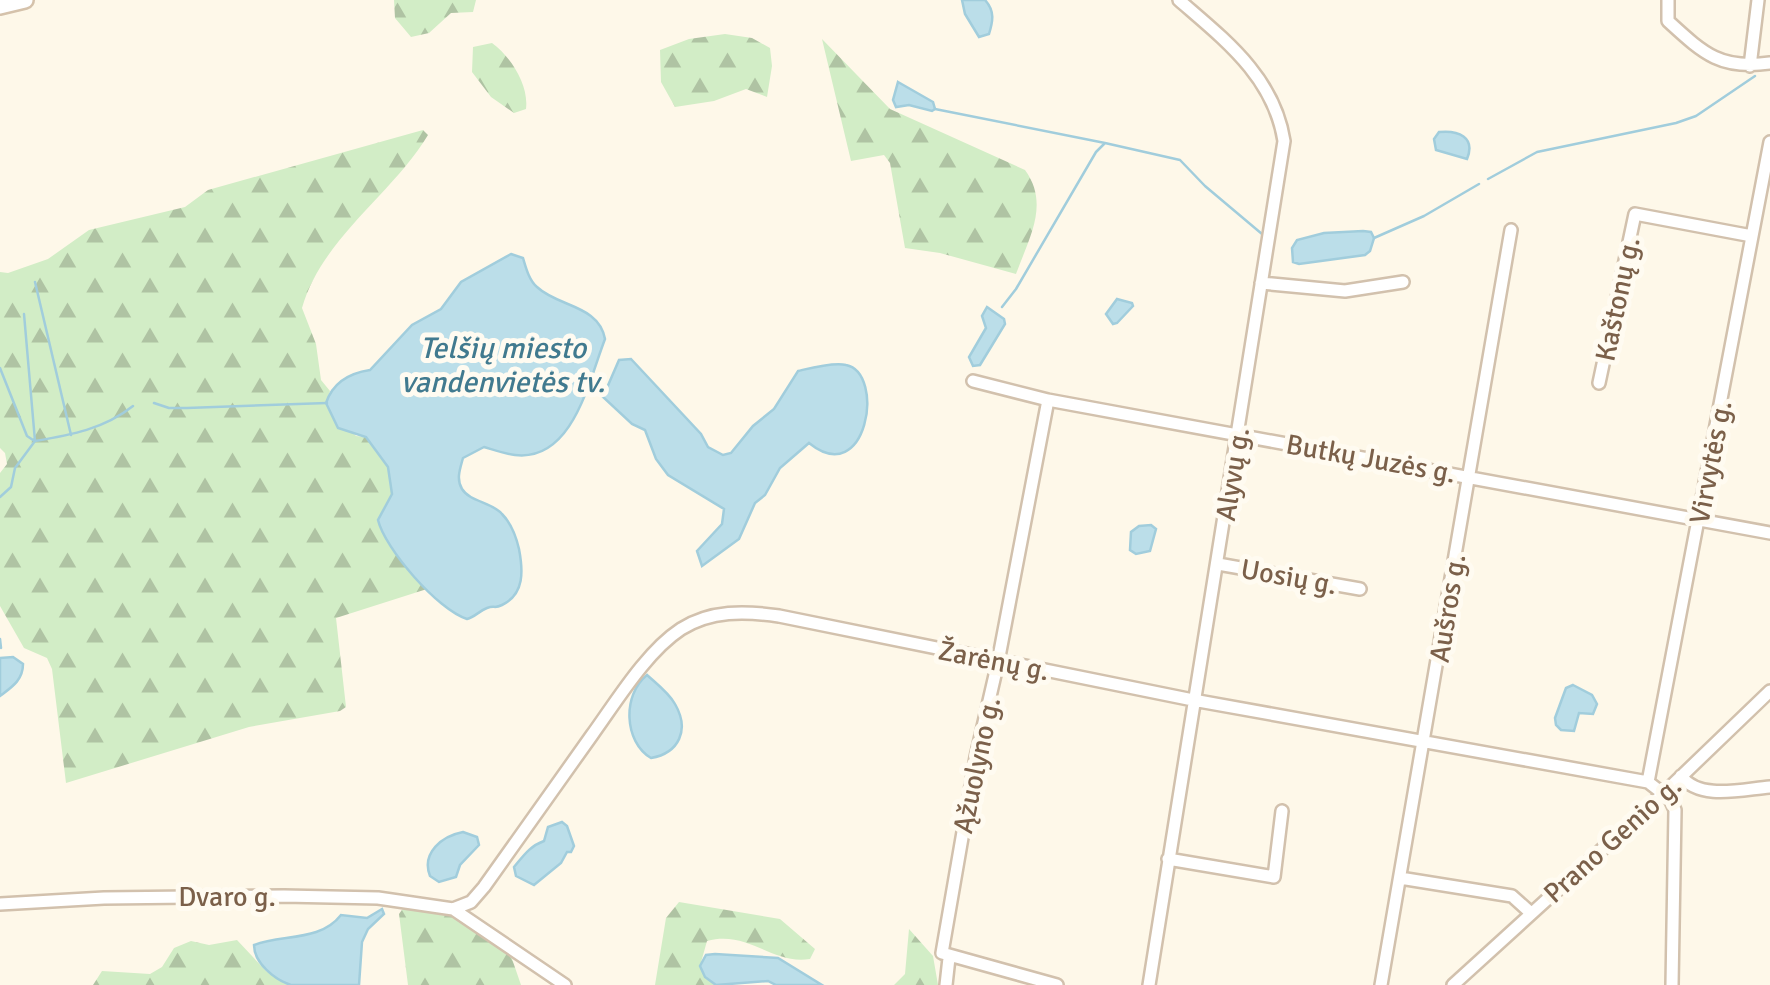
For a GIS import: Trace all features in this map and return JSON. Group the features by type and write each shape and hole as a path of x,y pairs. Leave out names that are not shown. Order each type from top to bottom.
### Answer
{"main road":[{"path":"0,6 25,0"}],"street":[{"name":"Alyvų g.","path":"1149,985 1282,164 1282,129 1266,89 1248,63 1179,0"},
{"path":"1668,0 1668,21 1704,54 1740,67 1770,63"},
{"path":"1750,66 1758,0"},
{"name":"Virvytės g.","path":"1648,782 1770,142"},
{"name":"Kaštonų g.","path":"1599,383 1634,214 1752,236"},
{"name":"Aušros g.","path":"1381,985 1511,230"},
{"path":"1262,283 1345,291 1403,282"},
{"name":"Butkų Juzės g.","path":"973,381 1048,400 1770,533"},
{"name":"Ąžuolyno g.","path":"946,985 945,956 973,776 1048,400"},
{"name":"Uosių g.","path":"1218,564 1360,588"},
{"name":"Žarėnų g.","path":"452,909 471,902 484,887 619,697 662,646 682,628 710,616 738,612 1648,782 1664,793"},
{"name":"Prano Genio g.","path":"1453,985 1770,691"},
{"path":"1682,776 1692,787 1704,790 1770,786"},
{"path":"1664,793 1675,810 1672,985"},
{"path":"1168,859 1274,877 1282,811"},
{"path":"1400,878 1512,896 1531,913"},
{"name":"Dvaro g.","path":"0,904 104,898 284,896 378,898 452,909"},
{"path":"452,909 565,985"},
{"path":"945,956 1056,985"}],"green space":[{"path":"394,0 476,0 473,12 451,13 429,33 411,37 395,18"},
{"path":"725,34 752,38 770,48 772,66 767,97 746,89 714,101 675,107 661,82 660,50 689,39"},
{"path":"822,39 890,109 1025,170 1037,208 1016,274 940,253 905,248 890,163 884,155 851,161"},
{"path":"492,43 517,72 525,91 526,109 514,113 491,97 472,72 473,47"},
{"path":"423,130 428,135 413,157 325,260 302,308 316,344 321,380 330,391 326,403 356,436 366,437 388,467 392,494 384,507 380,529 427,589 336,618 346,707 340,711 249,727 66,783 52,669 47,658 24,648 0,606 0,473 7,464 0,448 0,272 8,273 48,259 89,230 185,207 208,190"},
{"path":"679,902 780,919 815,949 810,959 796,959 735,940 707,941 700,966 705,977 716,985 655,985 666,918"},
{"path":"404,907 452,914 509,950 521,985 408,985 399,914"},
{"path":"909,929 933,956 938,985 894,985 905,974"},
{"path":"237,940 266,971 290,985 93,985 102,971 150,974 162,967 174,948 191,941 209,945"}],"water":[{"path":"962,0 985,0 992,16 989,34 979,37 965,14"},
{"path":"898,82 933,102 935,109 896,107 893,100"},
{"path":"1439,132 1464,136 1469,145 1467,159 1436,150 1434,139"},
{"path":"1371,232 1374,238 1365,255 1293,262 1292,248 1297,240 1324,233"},
{"name":"Telšių miesto vandenvietės tv.","path":"511,254 523,258 530,277 546,294 595,319 605,339 576,415 551,446 535,454 515,455 484,447 463,458 459,478 462,489 505,518 516,539 521,565 521,581 515,595 467,619 428,591 391,546 378,520 392,494 388,467 366,437 338,428 326,403 338,384 370,370 412,325 441,309 461,282"},
{"path":"1117,299 1133,306 1113,324 1106,314"},
{"path":"987,307 1005,324 980,365 973,366 969,357 986,328 982,316"},
{"path":"631,359 701,434 708,447 723,455 731,453 753,426 774,409 798,371 815,367 841,364 858,373 865,387 864,425 857,441 845,452 829,453 809,443 780,468 765,495 755,503 739,539 702,566 697,551 722,524 724,509 668,475 656,459 645,430 632,424 603,397 619,360"},
{"path":"1151,525 1156,529 1150,551 1136,554 1130,550 1131,532 1139,526"},
{"path":"13,657 23,664 21,674 0,696 0,658"},
{"path":"647,675 672,700 682,723 675,746 651,758 635,741 630,718 633,694"},
{"path":"1573,685 1592,695 1597,704 1593,714 1579,713 1574,731 1561,730 1555,718 1566,688"},
{"path":"562,822 574,846 571,852 534,885 516,876 514,867 531,848 544,841 548,827"},
{"path":"463,832 477,837 479,845 460,865 456,877 439,882 430,876 431,853 448,837"},
{"path":"382,909 384,914 368,929 362,942 359,985 291,985 266,970 255,952 254,945 322,930 341,915 367,918"},
{"path":"706,955 778,958 822,985 776,985 768,981 716,985 705,977 700,966"}],"waterway":[{"path":"1488,179 1537,152 1696,116 1755,76"},
{"path":"935,109 1105,143"},
{"path":"1002,307 1105,143 1180,160 1262,234"},
{"path":"1374,238 1424,216 1479,184"},
{"path":"35,282 71,435"},
{"path":"24,314 35,441"},
{"path":"0,368 27,436 33,440"},
{"path":"154,403 169,408 327,403"},
{"path":"0,497 11,487 15,468 35,441 99,426 133,406"},
{"path":"0,639 1,648"}]}
